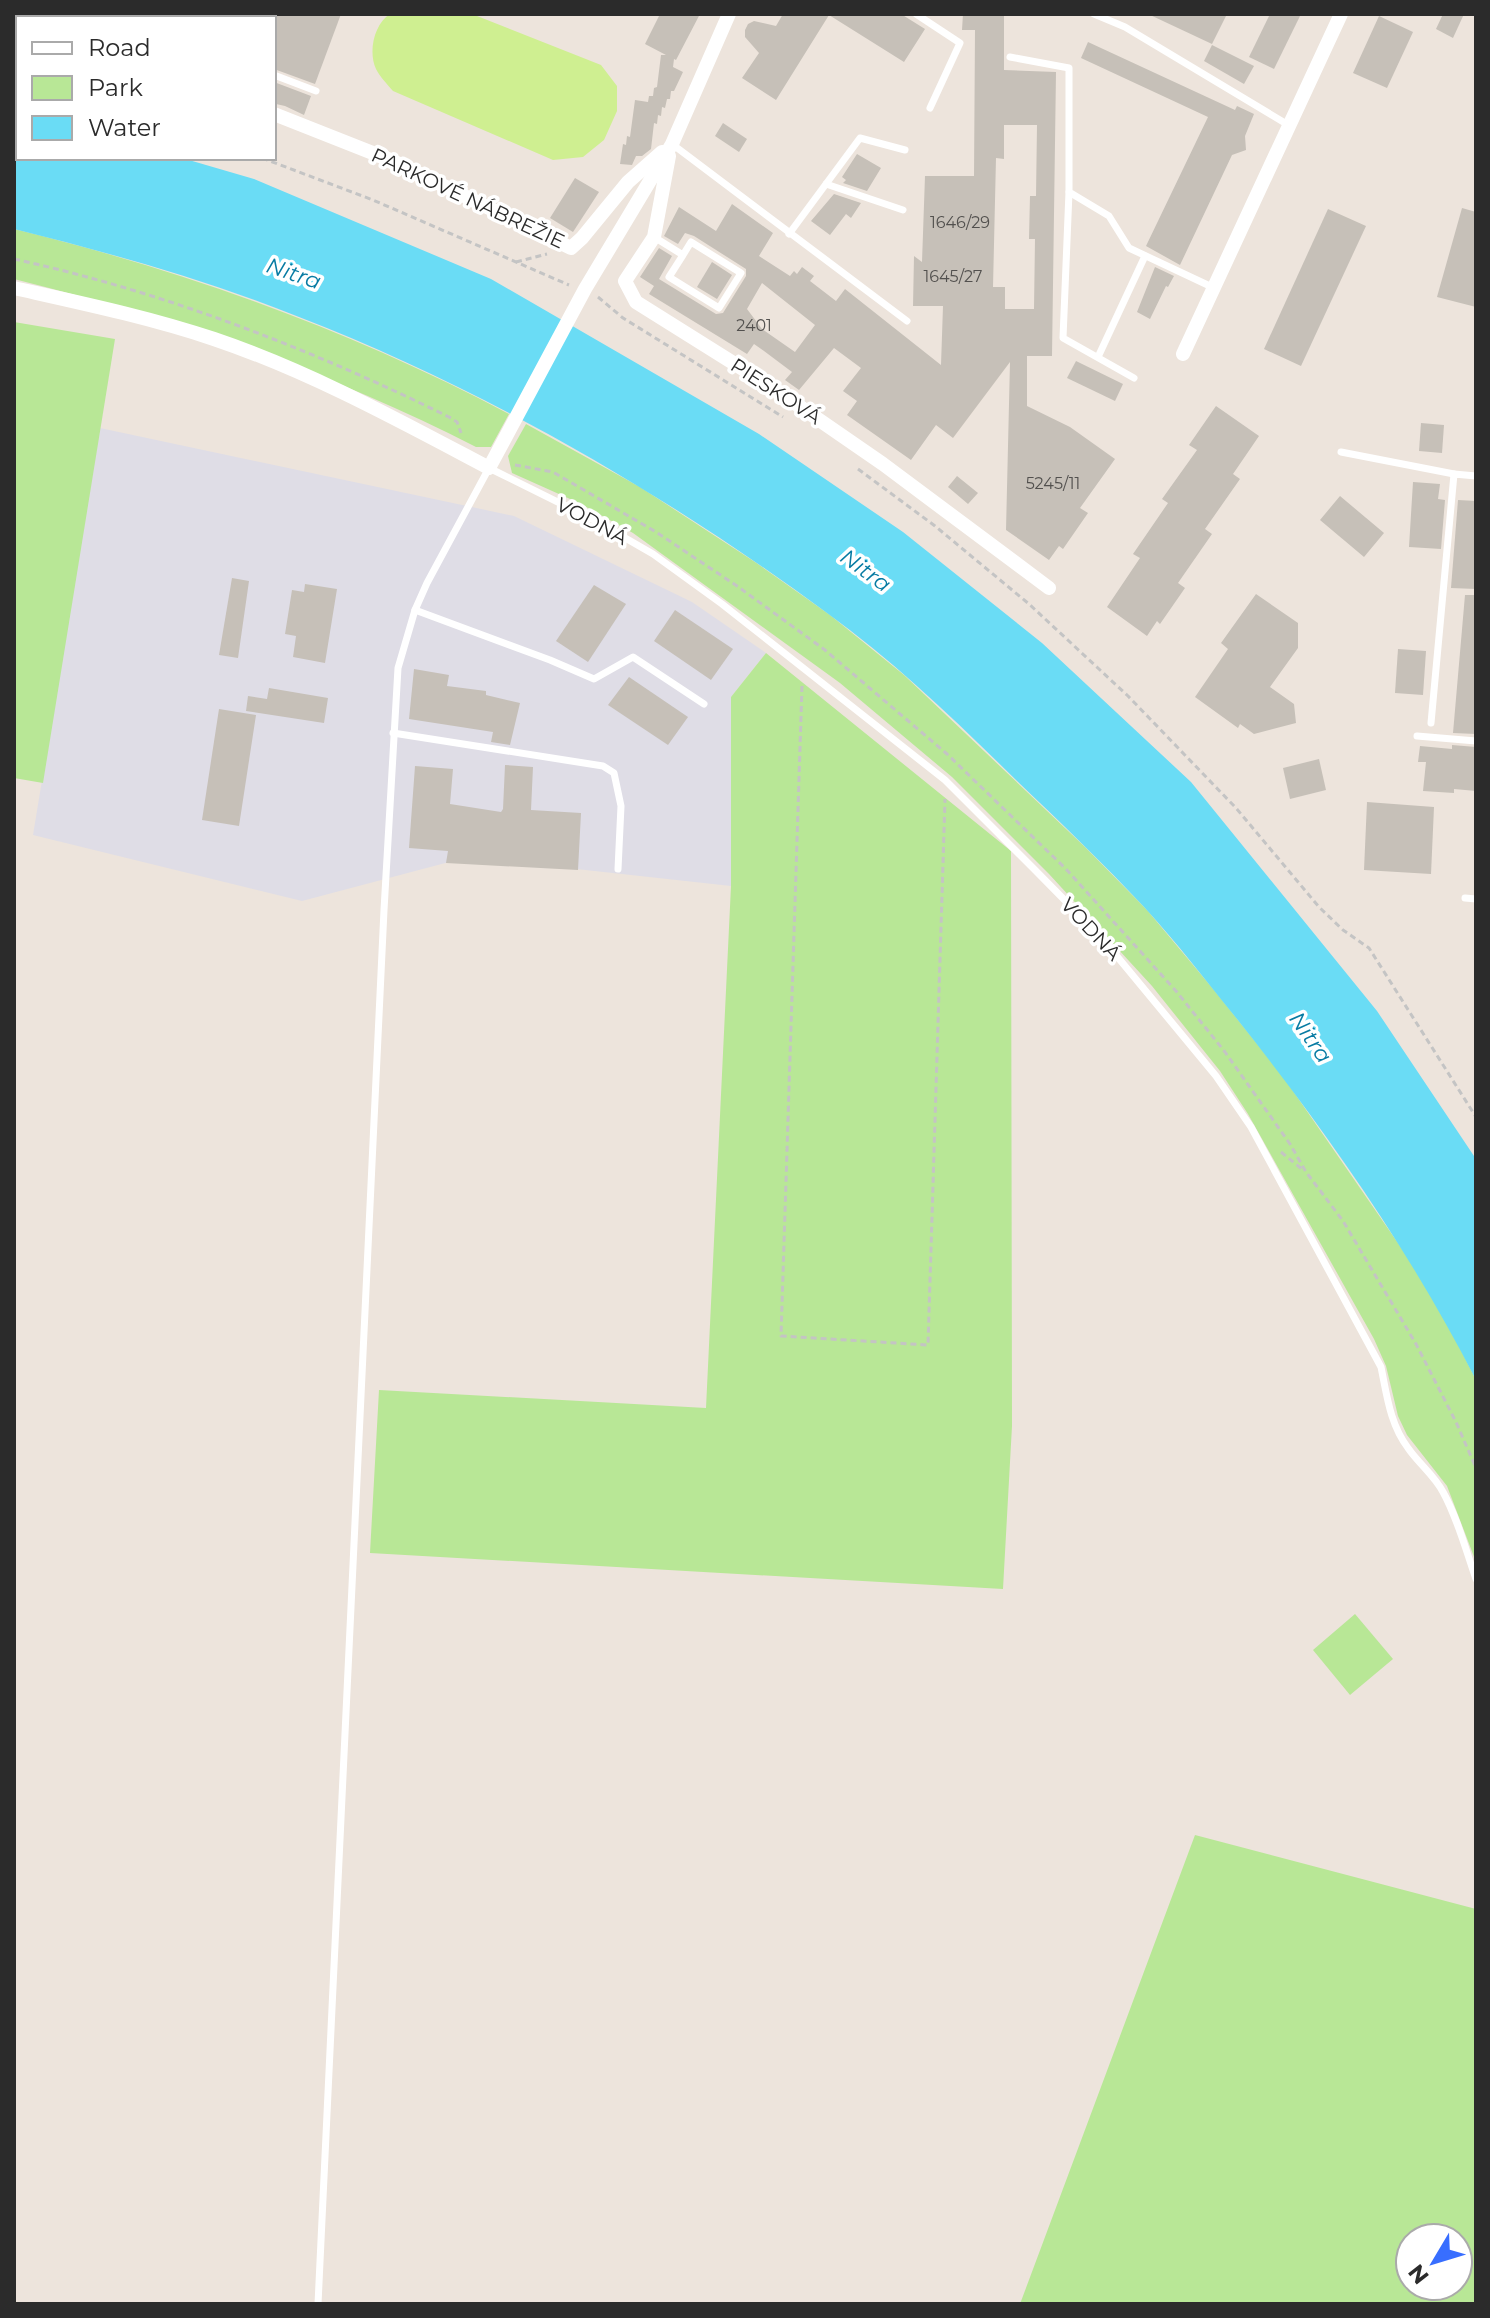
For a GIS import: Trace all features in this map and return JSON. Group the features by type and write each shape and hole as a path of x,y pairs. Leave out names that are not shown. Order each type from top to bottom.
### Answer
{"street":[{"path":"14,288 127,313 216,340 353,396 489,468 582,296 672,144 729,14"},
{"path":"1183,354 1341,14"},
{"name":"PARKOVÉ NÁBREŽIE","path":"276,115 393,161 571,248 628,182 672,144"},
{"name":"PIESKOVÁ","path":"672,144 654,237 625,281 636,302 770,386 883,464 1049,588"}],"lane":[{"path":"916,14 960,43 930,108"},
{"path":"1094,14 1125,27 1290,126"},
{"path":"1010,57 1069,68 1069,192 1063,338 1134,378"},
{"path":"276,76 316,91"},
{"path":"789,234 860,138 905,150"},
{"path":"672,144 907,321"},
{"path":"826,184 903,210"},
{"path":"1069,192 1109,216 1129,248 1212,287"},
{"path":"654,237 683,255"},
{"path":"691,242 741,273 719,308 669,277 683,255 691,242"},
{"path":"1098,357 1145,256"},
{"path":"1341,452 1476,476"},
{"path":"318,2304 398,668 415,610 427,583 489,468"},
{"name":"VODNÁ","path":"489,468 594,520 653,554 803,666 945,780 1101,937 1169,1016 1251,1127 1381,1367 1389,1408 1400,1435 1446,1496 1476,1579"},
{"path":"1431,723 1454,474"},
{"path":"415,610 594,679 633,657 704,704"},
{"path":"393,733 603,766 614,773 621,806 618,869"},
{"path":"1417,736 1476,741"},
{"path":"1465,898 1476,899"}],"path":[{"path":"267,160 373,200 515,262 623,318 785,418"},
{"path":"515,262 571,248"},
{"path":"849,462 935,526 1029,604 1128,696 1236,808 1319,907 1343,930 1369,948 1476,1117"},
{"path":"803,666 781,1336 928,1345 945,780"},
{"path":"1306,1172 1343,1221 1409,1331 1476,1468"}],"shaded area":[{"path":"100,428 514,516 692,602 766,653 731,697 731,886 468,857 302,901 33,835"}],"green space":[{"path":"14,14 205,14 16,16 14,66"},
{"path":"390,14 472,14 601,65 617,86 617,111 604,140 583,157 553,160 393,91 378,72 373,55 376,31"},
{"path":"14,229 142,264 267,306 390,356 509,414 491,447 476,447 365,395 250,350 132,311 14,279"},
{"path":"14,322 115,339 43,783 14,778"},
{"path":"526,424 640,487 755,562 830,615 904,675 1147,910 1214,990 1282,1075 1409,1259 1450,1328 1476,1380 1476,1562 1447,1486 1407,1435 1398,1416 1386,1366 1374,1339 1248,1114 1220,1071 1152,986 1049,874 952,777 840,683 633,533 579,503 512,473 508,456"},
{"path":"766,653 1011,851 1012,1426 1003,1589 370,1553 379,1390 706,1408 731,886 731,697"},
{"path":"1355,1614 1393,1659 1350,1695 1313,1650"},
{"path":"1195,1835 1476,1909 1476,2304 1020,2304"}],"water":[{"name":"Nitra","path":"14,112 16,160 189,160 254,179 491,279 759,434 903,532 1042,643 1191,782 1377,1011 1476,1159 1476,1380 1423,1285 1366,1194 1303,1105 1192,963 1097,858 970,735 852,632 766,569 639,486 506,411 437,377 299,317 229,291 14,229"}],"building":[{"path":"341,14 315,84 276,70 274,16"},
{"path":"660,14 700,14 674,59 673,67 683,72 665,108 662,107 661,116 658,115 657,124 654,123 651,149 642,156 636,156 632,165 620,164 623,144 626,145 627,136 630,137 635,100 648,102 649,96 653,96 661,55 666,55 645,44"},
{"path":"783,14 901,14 925,29 904,62 829,15 776,100 742,78 759,53 745,37 745,30 754,21 776,26"},
{"path":"963,14 1004,14 1004,70 1056,72 1052,356 1027,356 1027,406 1070,427 1115,459 1080,508 1088,513 1063,549 1059,546 1049,560 1006,530 1010,362 953,438 936,425 911,460 847,415 857,401 843,391 861,368 834,348 799,390 785,380 792,372 764,351 754,344 747,354 649,294 654,286 640,277 659,248 672,256 659,279 716,314 723,313 746,276 746,269 694,236 685,233 678,244 664,236 679,207 716,231 732,204 773,233 759,256 790,276 794,271 797,274 802,267 814,276 810,281 836,301 845,289 941,365 943,306 913,306 914,256 922,262 925,176 974,176 975,30 962,30","holes":["1004,125 1037,125 1036,196 1030,196 1029,239 1035,239 1034,309 1005,309 1005,287 993,287 996,158 1004,159","762,283 815,325 795,352 762,329 747,309"]},
{"path":"1148,14 1227,14 1212,44"},
{"path":"1270,14 1301,14 1274,69 1249,57"},
{"path":"1443,14 1464,14 1453,38 1436,29"},
{"path":"1379,16 1413,32 1387,88 1353,73"},
{"path":"1088,42 1235,110 1237,106 1254,114 1245,136 1246,150 1232,155 1180,265 1146,246 1208,117 1081,58"},
{"path":"1212,45 1254,66 1244,84 1204,61"},
{"path":"276,83 311,96 304,115 276,104"},
{"path":"723,123 747,139 739,152 715,136"},
{"path":"857,154 881,168 867,191 843,183 846,180 842,177"},
{"path":"575,178 599,192 573,232 550,218"},
{"path":"834,194 861,203 851,218 846,214 830,235 811,221"},
{"path":"1462,208 1476,212 1476,307 1437,297"},
{"path":"1328,209 1366,226 1301,366 1264,349"},
{"path":"712,262 732,275 717,299 697,287"},
{"path":"1155,267 1174,276 1150,319 1137,312"},
{"path":"1076,361 1123,384 1115,401 1067,378"},
{"path":"1216,406 1259,436 1233,474 1240,479 1205,529 1212,534 1178,583 1185,588 1160,624 1157,621 1147,636 1107,607 1140,558 1133,554 1168,503 1162,499 1197,450 1189,445"},
{"path":"1421,423 1444,425 1442,453 1419,451"},
{"path":"957,476 978,493 968,504 948,487"},
{"path":"1413,482 1440,484 1438,499 1445,500 1441,549 1409,547"},
{"path":"1340,496 1384,533 1364,557 1320,520"},
{"path":"1458,500 1476,501 1476,589 1451,588"},
{"path":"232,578 249,581 238,658 219,655"},
{"path":"305,584 337,589 325,663 293,657 296,636 285,634 292,590 304,592"},
{"path":"594,585 626,604 588,662 556,641"},
{"path":"1256,594 1298,623 1298,648 1270,687 1294,704 1296,723 1254,734 1240,724 1238,728 1195,697 1228,649 1221,643"},
{"path":"1465,595 1476,595 1476,734 1453,733"},
{"path":"675,610 733,649 711,680 654,641"},
{"path":"1398,649 1426,651 1423,695 1395,693"},
{"path":"414,669 449,675 447,686 486,691 486,695 520,703 510,745 491,742 493,732 409,719"},
{"path":"629,677 688,717 668,745 608,705"},
{"path":"269,688 328,698 324,723 246,711 248,696 267,699"},
{"path":"219,709 256,715 239,826 202,820"},
{"path":"1452,745 1476,747 1476,791 1423,791 1426,762 1418,762 1420,746 1452,749"},
{"path":"1319,759 1326,790 1290,799 1283,768"},
{"path":"505,765 533,767 531,810 581,813 578,870 446,863 448,851 409,848 415,766 453,769 450,804 501,812"},
{"path":"1367,802 1434,807 1431,874 1364,870"}]}
